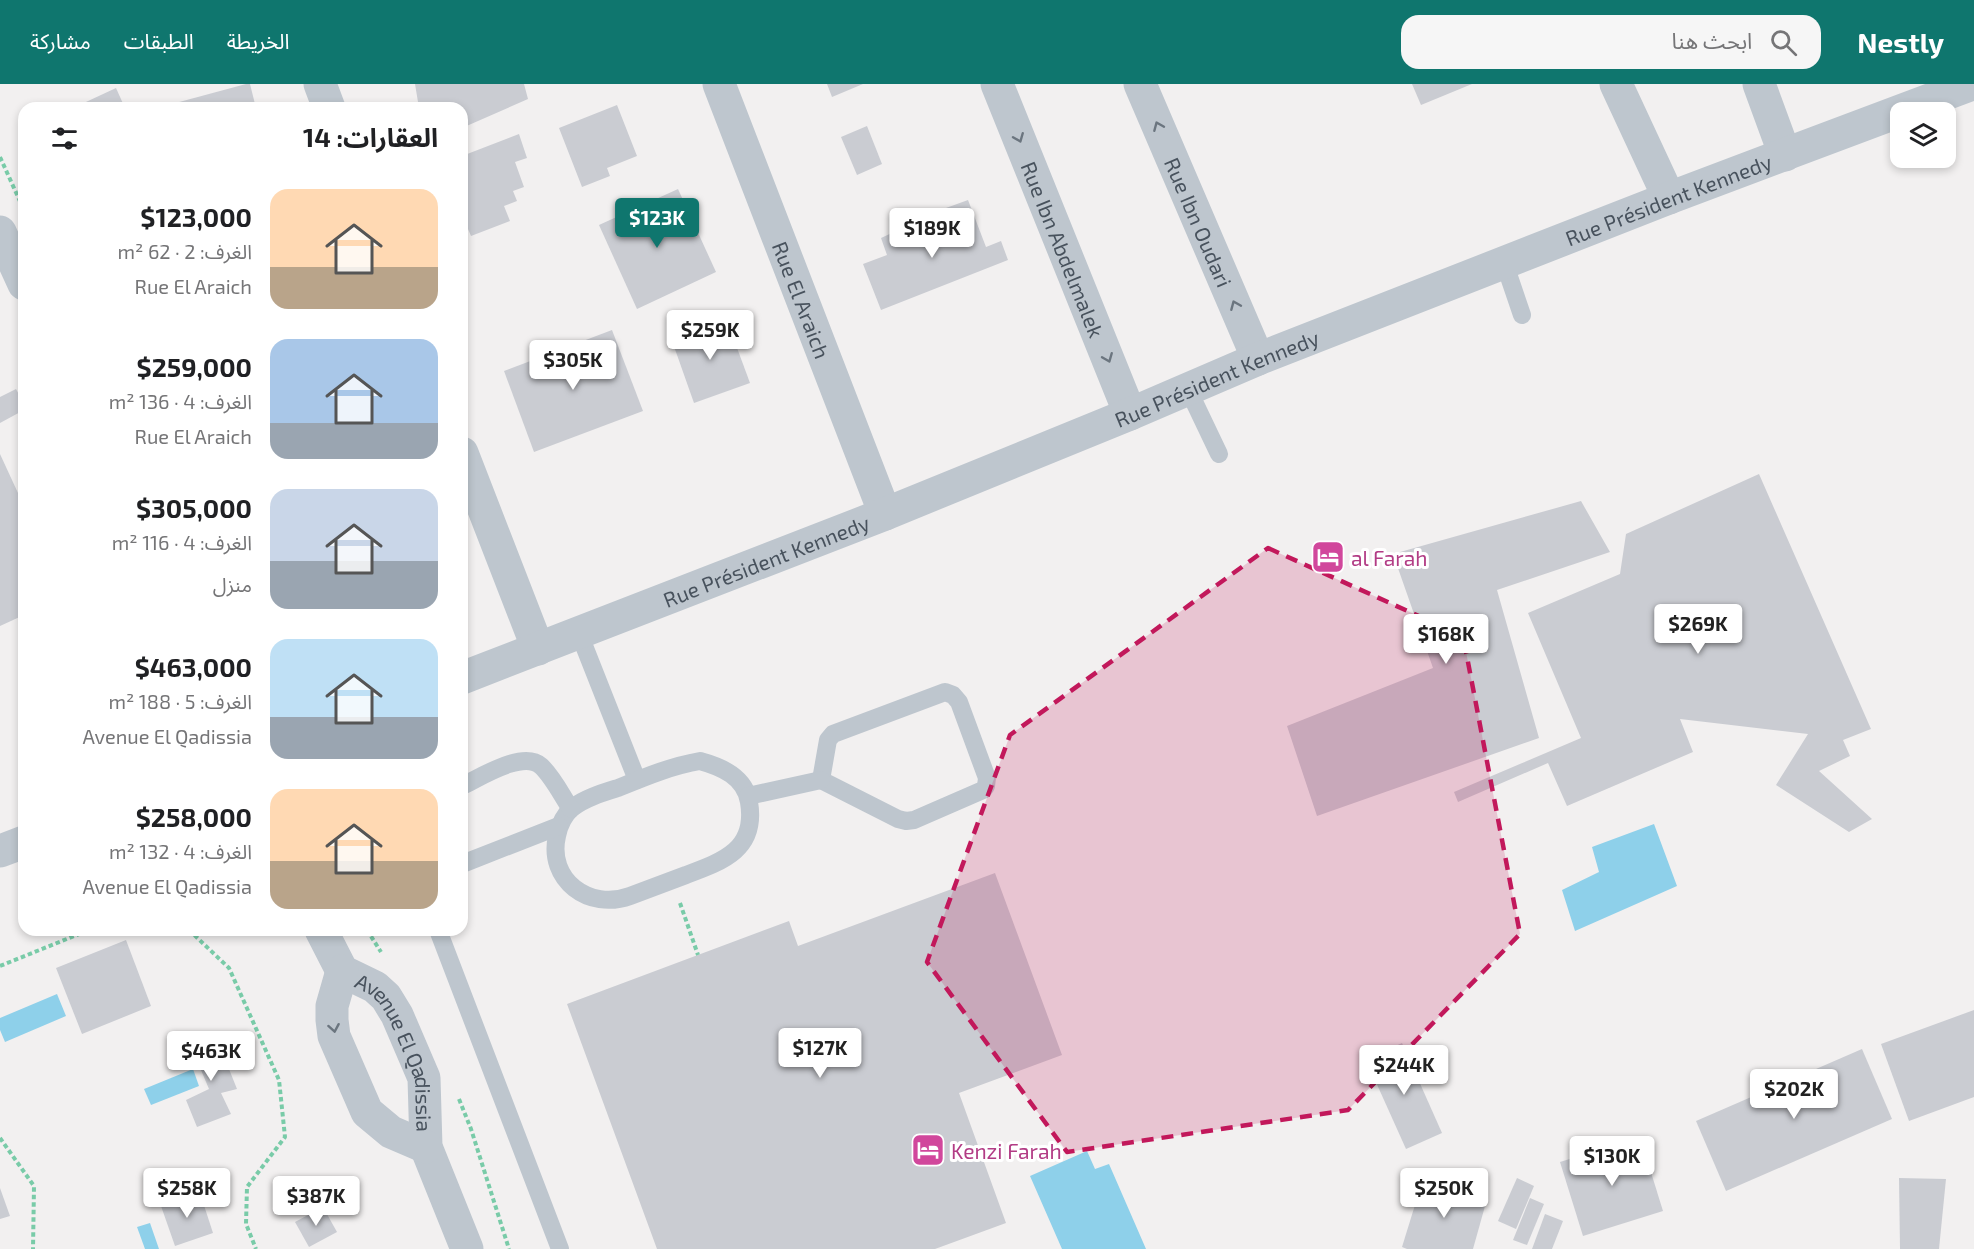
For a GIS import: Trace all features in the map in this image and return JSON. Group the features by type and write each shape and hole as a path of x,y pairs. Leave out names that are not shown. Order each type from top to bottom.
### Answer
{"street":[{"path":"320,84 327,102"},
{"name":"Rue El Araich","path":"719,84 885,514"},
{"name":"Rue Ibn Abdelmalek","path":"997,84 1130,414"},
{"name":"Rue Ibn Oudari","path":"1140,84 1258,359"},
{"path":"1616,84 1670,198"},
{"path":"1759,84 1785,154"},
{"name":"Rue Président Kennedy","path":"468,676 885,514 1258,359 1504,262 1972,84"},
{"path":"0,232 18,271"},
{"path":"468,468 538,649"},
{"path":"0,851 18,844"},
{"name":"Avenue El Qadissia","path":"324,936 342,971 375,987 386,997 397,1015 424,1078 426,1147 467,1249"},
{"name":"Avenue El Qadissia","path":"342,971 332,1006 334,1036 367,1112 392,1132 426,1147"}],"lane":[{"path":"1504,262 1522,315"},
{"path":"1188,389 1220,454"},
{"path":"579,633 638,780"},
{"path":"748,795 821,780 906,821 914,820 983,790 987,782 959,702 953,695 945,692 833,734 828,740 821,780"},
{"path":"468,783 513,763 529,760 543,768 571,809"},
{"path":"700,761 720,766 737,778 748,795 751,816 747,836 735,853 717,864 626,897 606,901 586,896 569,884 558,867 555,846 559,826 571,809 589,798 680,765 700,761"},
{"path":"468,862 559,826"},
{"path":"440,936 560,1249"}],"path":[{"path":"0,157 18,196"},
{"path":"672,880 698,955"},
{"path":"0,966 73,936"},
{"path":"195,936 229,968 279,1080 285,1137 247,1186 246,1224 256,1249"},
{"path":"0,1137 34,1186 33,1249"}],"highlighted area":[{"path":"1268,548 1463,636 1520,934 1348,1110 1067,1152 927,962 1010,735"}],"water":[{"path":"1654,824 1677,886 1575,931 1562,890 1599,872 1592,847"},
{"path":"57,994 66,1016 5,1042 0,1030 0,1018"},
{"path":"193,1069 199,1086 151,1105 144,1089"},
{"path":"1087,1151 1095,1169 1109,1164 1146,1249 1062,1249 1030,1176"},
{"path":"150,1223 159,1249 145,1249 137,1227"}],"building":[{"path":"250,84 254,102 179,102"},
{"path":"415,84 524,84 528,99 468,125 468,102 418,102"},
{"path":"827,84 863,84 832,97"},
{"path":"1412,84 1472,84 1421,105"},
{"path":"116,88 122,102 86,102"},
{"path":"617,105 637,156 607,168 610,176 582,187 559,128"},
{"path":"867,126 882,164 857,175 841,137"},
{"path":"519,134 527,158 515,162 524,187 513,191 517,201 504,206 510,221 471,236 468,229 468,154"},
{"path":"678,189 716,272 637,309 599,225"},
{"path":"968,200 986,247 1001,241 1008,260 881,310 863,264 887,255 881,238 894,232 900,246 953,225 946,208"},
{"path":"726,318 750,383 694,403 671,338"},
{"path":"612,330 643,411 534,452 504,371"},
{"path":"16,389 18,393 18,413 0,423 0,397"},
{"path":"0,454 18,493 18,618 0,626"},
{"path":"1759,474 1871,729 1843,740 1850,756 1819,771 1872,819 1849,832 1776,785 1808,734 1680,719 1693,752 1567,806 1548,763 1458,802 1454,792 1581,738 1528,613 1620,574 1626,534"},
{"path":"1581,501 1610,552 1497,590 1539,738 1317,816 1287,726 1433,668 1393,554"},
{"path":"995,873 1062,1055 959,1093 1006,1223 935,1249 657,1249 567,1004 789,921 798,946"},
{"path":"126,940 151,1006 82,1034 56,968"},
{"path":"1974,1010 1974,1097 1909,1121 1881,1044"},
{"path":"215,1034 237,1089 221,1093 231,1114 197,1127 186,1100 209,1089 190,1044"},
{"path":"1402,1043 1442,1133 1406,1149 1366,1060"},
{"path":"1862,1049 1892,1119 1726,1191 1696,1121"},
{"path":"1640,1137 1663,1211 1583,1236 1560,1162"},
{"path":"1517,1178 1534,1186 1516,1229 1498,1221"},
{"path":"1899,1178 1946,1179 1939,1249 1900,1249"},
{"path":"1423,1179 1487,1199 1473,1249 1407,1249 1402,1247"},
{"path":"0,1188 10,1216 0,1219"},
{"path":"200,1193 213,1233 175,1246 161,1206"},
{"path":"1530,1198 1544,1204 1527,1245 1513,1240"},
{"path":"323,1207 337,1232 309,1247 295,1222"},
{"path":"1545,1214 1563,1221 1552,1249 1532,1249"}],"place":[{"name":"al Farah","path":"1328,557"},
{"name":"Kenzi Farah","path":"928,1150"}]}
